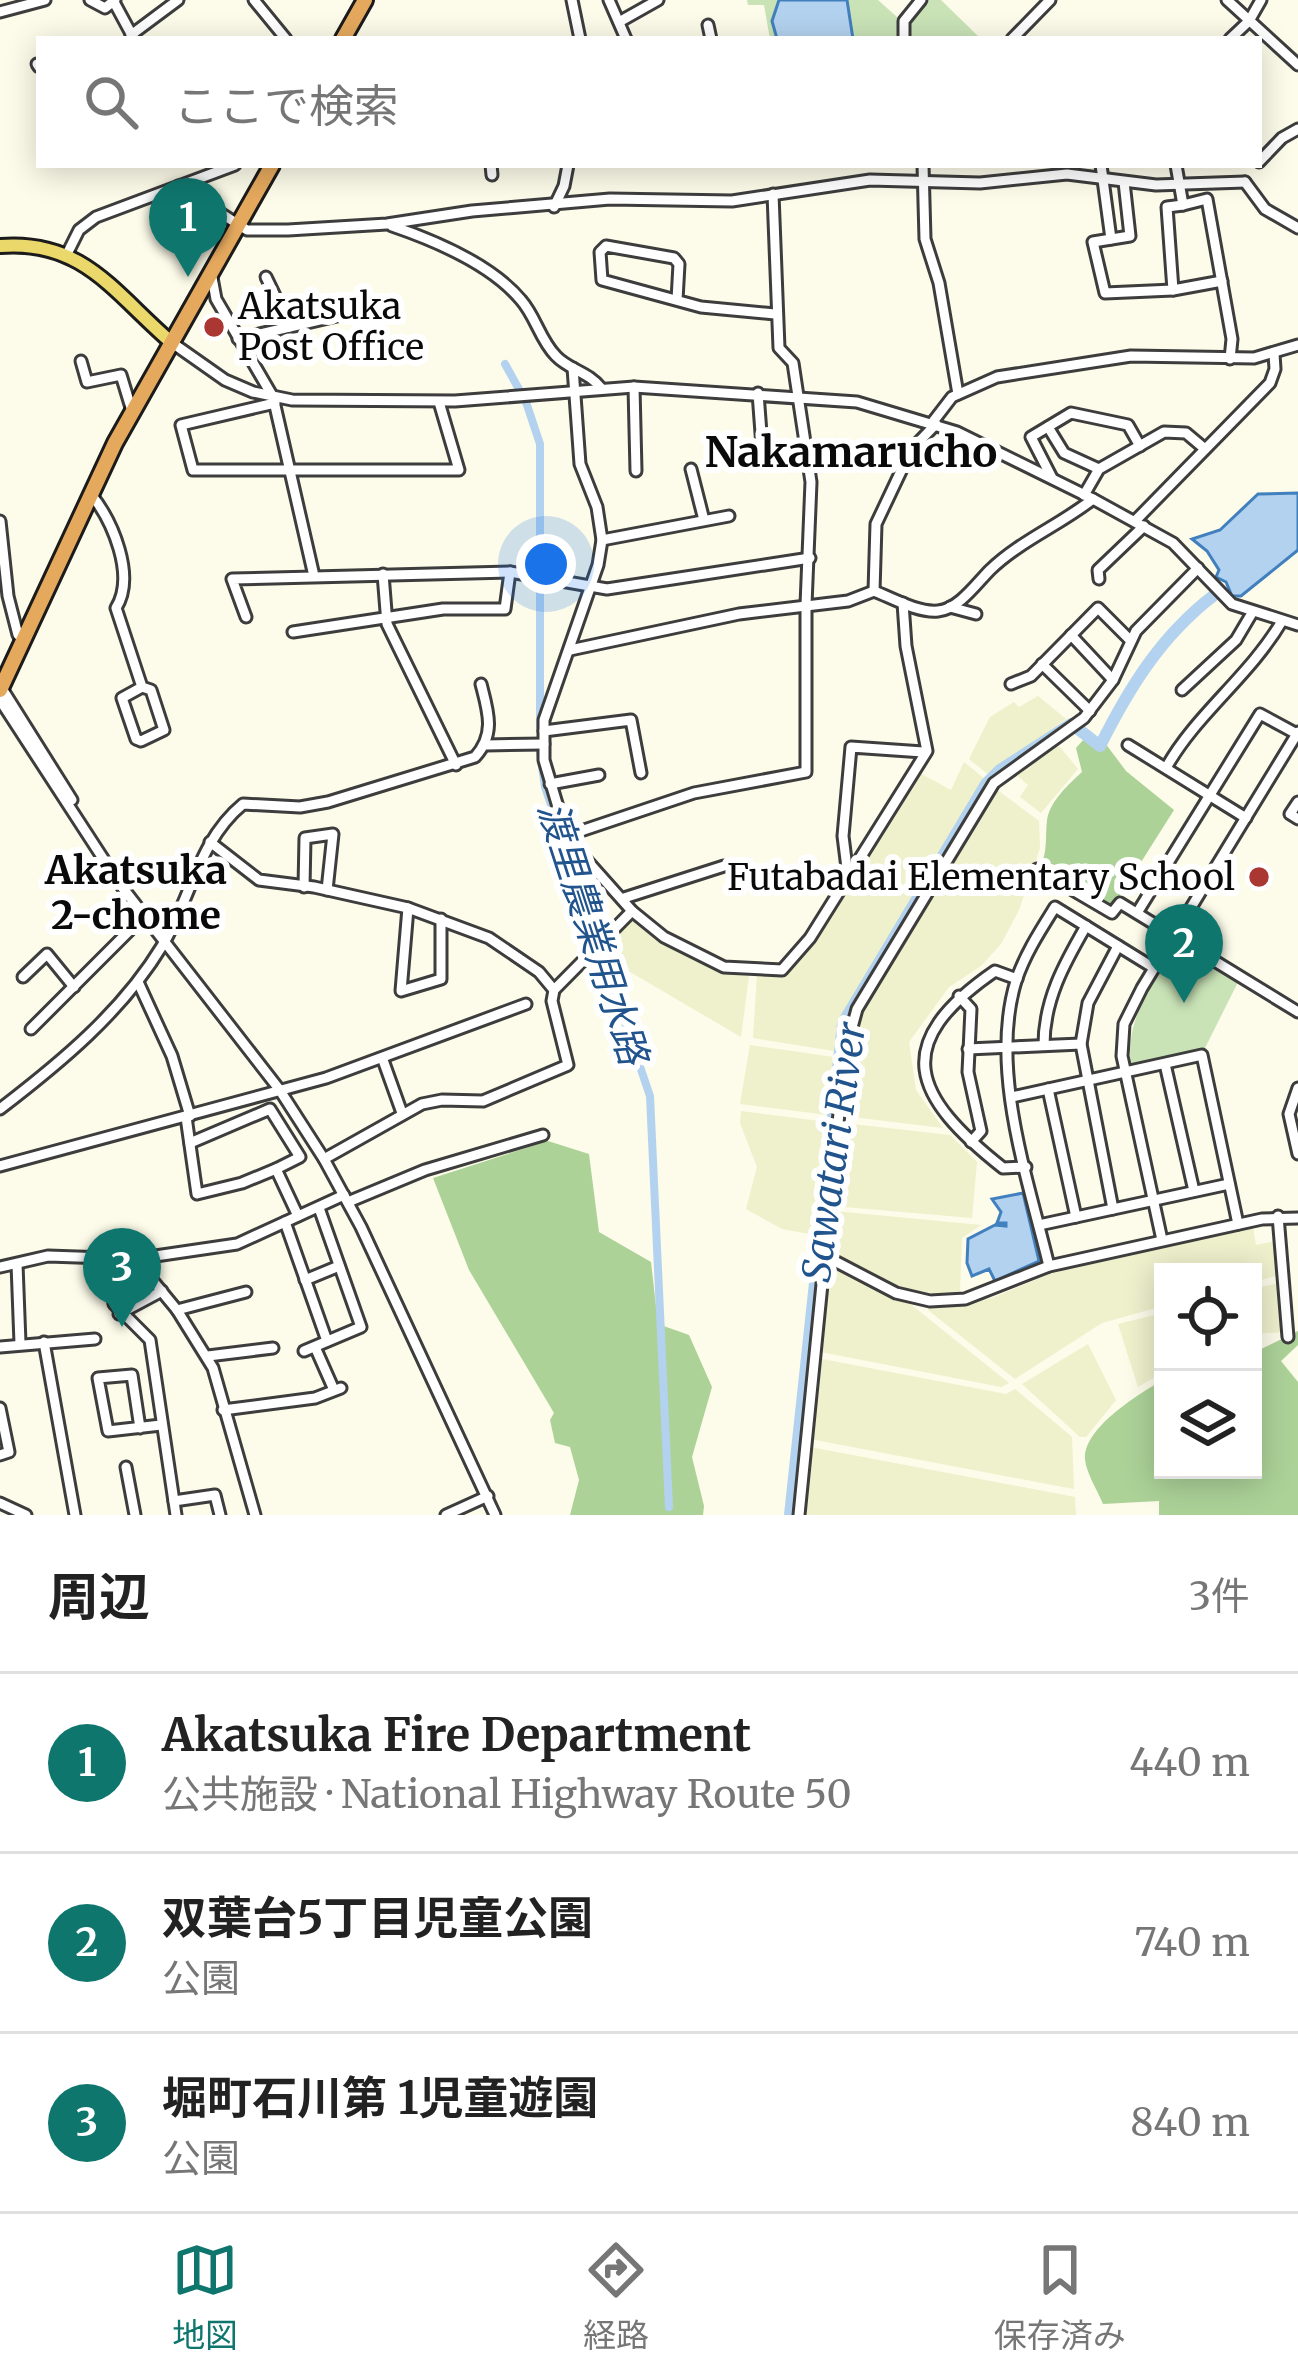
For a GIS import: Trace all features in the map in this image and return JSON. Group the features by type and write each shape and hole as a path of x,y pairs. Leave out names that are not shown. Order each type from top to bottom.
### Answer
{"highway":[{"path":"344,36 358,4"},
{"path":"0,688 132,411 270,168"}],"main road":[{"path":"0,246 38,245 67,254 95,271 171,342"}],"street":[{"path":"0,12 45,0"},
{"path":"90,0 105,8 114,1 129,36 178,0"},
{"path":"254,0 284,36"},
{"path":"572,0 579,36"},
{"path":"609,0 625,36"},
{"path":"619,22 658,0"},
{"path":"904,36 904,21 921,0"},
{"path":"1015,36 1050,0"},
{"path":"1227,0 1298,65"},
{"path":"1233,36 1261,0"},
{"path":"708,26 710,36"},
{"path":"1262,160 1298,129"},
{"path":"190,168 194,180"},
{"path":"67,254 79,230 96,217 227,168"},
{"path":"554,207 567,168"},
{"path":"923,168 925,239 939,283 958,394"},
{"path":"1102,168 1112,239"},
{"path":"1176,168 1183,205"},
{"path":"1245,182 1255,168"},
{"path":"178,186 247,230 288,230 623,199 733,201 869,180 980,183 1044,170 1124,182 1245,182"},
{"path":"1124,182 1130,236 1093,242 1105,293 1173,290 1222,281"},
{"path":"1245,182 1265,209 1298,228"},
{"path":"569,836 694,793 806,772 808,453 793,363 779,348 773,194"},
{"path":"1173,290 1167,207 1207,199 1232,339 1230,359"},
{"path":"387,224 439,243 508,286 531,314 550,350 601,388"},
{"path":"677,300 679,264 674,258 606,246 600,252 602,280 701,307 775,314"},
{"path":"211,272 216,299 274,400 314,576"},
{"path":"266,278 290,327"},
{"path":"238,339 354,312"},
{"path":"171,342 225,380 274,400"},
{"path":"874,591 876,524 911,450 934,423 941,406 958,394 997,377 1107,359 1230,359 1274,354 1298,345"},
{"path":"1099,579 1099,570 1139,523 1270,383 1274,354"},
{"path":"81,361 87,382 121,375 132,411"},
{"path":"573,368 580,464 602,540 546,713 541,744 569,836 632,911 664,937 713,963 754,971 782,970 810,938 927,751 902,603"},
{"path":"439,402 459,470 193,470 181,425 274,400 439,402 634,387 845,399 934,423 1053,479 1173,543 1223,597 1252,613 1298,625"},
{"path":"634,387 636,471"},
{"path":"758,393 763,460 808,453"},
{"path":"1053,479 1031,437 1071,413 1128,425 1140,446"},
{"path":"1048,427 1064,453 1099,469"},
{"path":"570,650 705,621 848,601 874,591 935,612 950,607 1007,555 1055,527 1088,497 1099,469 1164,432 1186,433 1205,449"},
{"path":"692,469 704,520"},
{"path":"90,493 121,551 123,596 116,608 142,687"},
{"path":"602,540 729,516"},
{"path":"0,521 12,615 18,635 25,638"},
{"path":"246,617 232,579 510,572 588,589 622,588 810,557"},
{"path":"799,1515 845,1053 856,1009 994,783 1090,711 1114,680 1130,640 1198,568"},
{"path":"293,632 443,609 505,609 510,572"},
{"path":"383,574 386,618 456,765"},
{"path":"950,607 976,614"},
{"path":"1011,684 1031,676 1098,608 1130,640"},
{"path":"1182,690 1236,640 1252,613"},
{"path":"1166,768 1179,745 1262,656 1282,621"},
{"path":"1071,635 1114,680"},
{"path":"1042,664 1090,711"},
{"path":"0,1108 59,1061 138,982 164,944 211,842 243,804 301,807 475,757 486,745 490,724 481,684"},
{"path":"142,687 151,690 164,730 141,741 136,739 122,698 142,687"},
{"path":"0,688 66,787 74,811"},
{"path":"0,700 143,917 279,1089 324,1159 495,1515"},
{"path":"1137,913 1260,714 1298,733 1124,1024 1124,1071 1162,1240"},
{"path":"544,731 631,720 641,772"},
{"path":"486,745 541,744"},
{"path":"1129,745 1246,818"},
{"path":"848,876 843,836 850,747 923,752"},
{"path":"550,784 599,775"},
{"path":"1298,802 1290,814 1298,819"},
{"path":"304,887 305,838 333,834 326,890"},
{"path":"211,842 259,880 408,908 489,938 539,972 554,990"},
{"path":"624,898 724,866"},
{"path":"1037,869 1112,913 1120,903 1298,1012"},
{"path":"1049,1266 1006,1048 1017,979 1055,907 1154,968"},
{"path":"408,908 401,991 441,979 441,919"},
{"path":"324,1159 431,1101 484,1101 568,1065 552,1001 554,990 632,911"},
{"path":"31,1029 143,917"},
{"path":"1044,1045 1049,1000 1087,926"},
{"path":"1113,1209 1081,1044 1088,1003 1118,946"},
{"path":"23,977 47,954 74,987"},
{"path":"1017,979 995,971 959,996 934,1024 923,1061 929,1088 971,1142 1003,1168 1026,1167"},
{"path":"138,982 172,1056 188,1116 190,1143 196,1194 242,1183 300,1157 270,1108 190,1143"},
{"path":"959,996 971,1009 968,1072 982,1131 971,1142"},
{"path":"0,1166 383,1060 526,1004"},
{"path":"968,1049 1081,1044"},
{"path":"1012,1097 1202,1055 1238,1224"},
{"path":"383,1060 402,1113"},
{"path":"1165,1064 1194,1191"},
{"path":"1298,1088 1289,1114 1298,1154"},
{"path":"1048,1089 1076,1217"},
{"path":"0,1267 48,1256 135,1259 237,1244 298,1216 425,1170 543,1136"},
{"path":"275,1169 298,1216"},
{"path":"1039,1225 1229,1184"},
{"path":"224,1410 315,1398 337,1389 309,1349 361,1327 319,1208"},
{"path":"825,1256 896,1293 930,1301 982,1295 1049,1266 1162,1240 1278,1216 1298,1218"},
{"path":"1278,1216 1288,1336"},
{"path":"285,1222 327,1341"},
{"path":"107,1257 114,1304 150,1340 176,1515"},
{"path":"135,1259 208,1356 255,1515"},
{"path":"17,1264 20,1343"},
{"path":"305,1280 339,1266"},
{"path":"119,1313 162,1292"},
{"path":"177,1310 246,1292"},
{"path":"0,1347 95,1339"},
{"path":"44,1342 75,1515"},
{"path":"208,1356 273,1348"},
{"path":"140,1428 132,1375 98,1378 108,1431 140,1428 161,1425"},
{"path":"0,1408 9,1452 0,1455"},
{"path":"126,1467 135,1515"},
{"path":"174,1501 215,1495 220,1515"},
{"path":"446,1515 488,1496"},
{"path":"0,1503 26,1515"}],"green space":[{"path":"747,0 878,0 906,25 929,0 941,0 978,36 769,36 764,5 748,5"},
{"path":"1038,696 1066,719 989,775 969,759 990,717 1014,702 1019,707"},
{"path":"1085,738 1099,751 1105,743 1126,771 1174,810 1112,908 1040,868 1049,813 1082,772 1076,748"},
{"path":"1052,747 1060,747 1078,769 1041,813 1020,797 1028,785 1013,772"},
{"path":"964,762 985,779 842,1014 834,1051 753,1038 757,975 785,974 801,959 916,771 951,790"},
{"path":"996,789 1039,821 1040,848 1019,910 1001,944 981,966 949,987 909,1042 916,1090 943,1128 844,1116 856,1024"},
{"path":"631,917 681,954 715,969 749,976 741,1037 620,966 607,939"},
{"path":"1186,949 1239,980 1204,1050 1131,1067 1132,1035 1141,1007 1172,952"},
{"path":"750,1045 834,1057 828,1115 740,1104"},
{"path":"741,1111 827,1122 815,1235 782,1229 746,1209 757,1167 740,1123"},
{"path":"843,1123 950,1135 977,1162 972,1218 833,1206"},
{"path":"548,1141 589,1154 599,1232 651,1262 658,1324 689,1335 712,1387 692,1457 703,1515 570,1515 579,1480 570,1447 555,1443 550,1420 554,1413 469,1270 433,1178"},
{"path":"834,1211 981,1225 962,1238 960,1291 943,1295 897,1287 830,1251"},
{"path":"1253,1228 1256,1245 1276,1241 1280,1275 1262,1280 1262,1263 1154,1263 1154,1309 1102,1323 1015,1379 928,1310 928,1306 992,1298 1059,1270"},
{"path":"835,1267 909,1303 1009,1383 1001,1387 821,1352 828,1271"},
{"path":"1278,1283 1284,1332 1262,1333 1262,1287"},
{"path":"1154,1315 1154,1377 1138,1387 1118,1324"},
{"path":"1298,1331 1298,1345 1281,1361 1298,1382 1298,1515 1159,1515 1159,1501 1103,1504 1086,1464 1087,1447 1103,1424 1154,1385 1154,1479 1262,1479 1262,1349"},
{"path":"1088,1344 1116,1400 1086,1437 1080,1437 1022,1384"},
{"path":"822,1359 1006,1394 1015,1389 1072,1437 1074,1489 810,1439"},
{"path":"810,1447 1075,1497 1076,1515 805,1515"}],"water":[{"path":"779,0 847,0 853,36 776,36 772,21"},
{"path":"1298,493 1298,550 1241,596 1232,596 1226,582 1216,577 1219,570 1207,551 1192,539 1220,530 1258,494"},
{"path":"1023,1193 1039,1261 995,1281 989,1269 972,1276 968,1239 995,1225 1006,1226 997,1223 1001,1212 992,1199"}],"waterway":[{"name":"渡里農業用水路","path":"505,364 526,402 540,444 540,726"},
{"name":"Sawatari River","path":"1077,728 1100,746 1148,664 1177,628 1213,596"},
{"name":"Sawatari River","path":"790,1515 843,1023 986,784 1071,724"},
{"name":"渡里農業用水路","path":"540,753 545,787 650,1096 669,1507"}],"place":[{"name":"Akatsuka Fire Department","path":"188,277"},
{"name":"Akatsuka Post Office","path":"214,327"},
{"name":"Futabadai Elementary School","path":"1259,877"},
{"name":"双葉台5丁目児童公園","path":"1184,1003"},
{"name":"堀町石川第 1児童遊園","path":"122,1327"}],"district":[{"name":"Nakamarucho","path":"851,452"},
{"name":"Akatsuka 2-chome","path":"136,892"}]}
